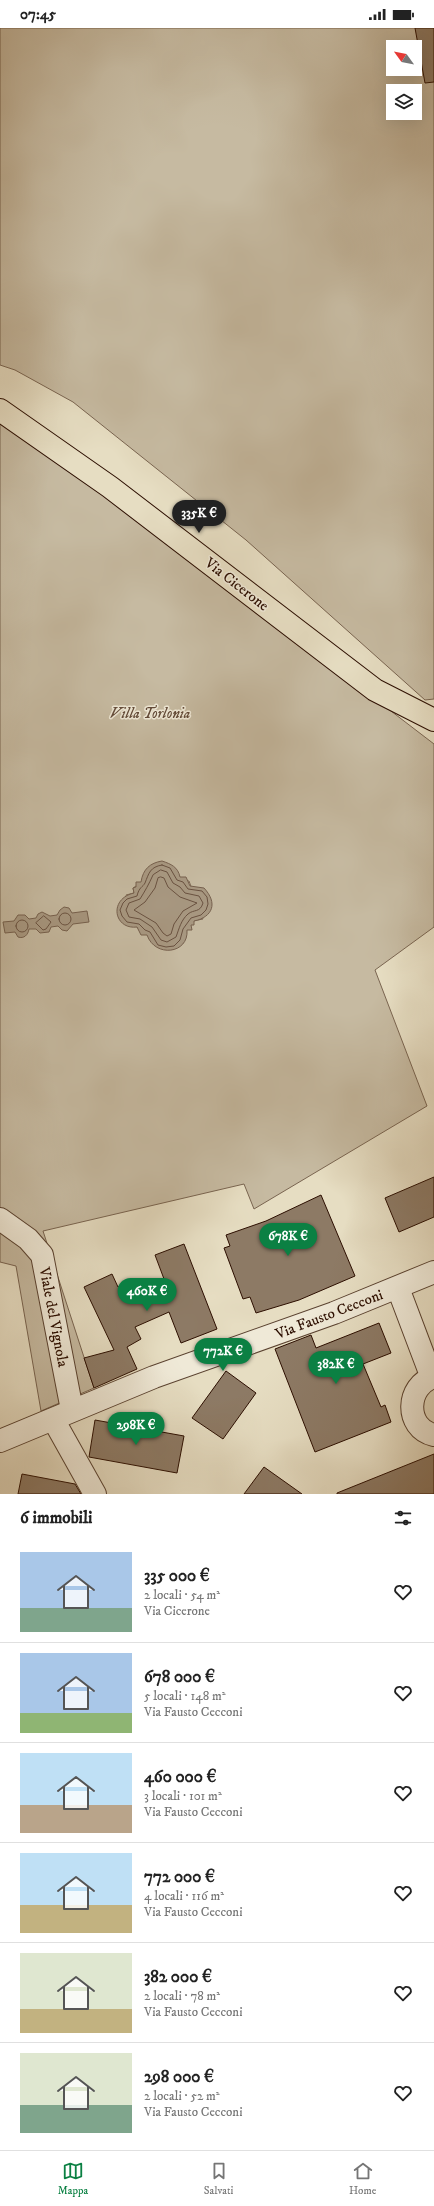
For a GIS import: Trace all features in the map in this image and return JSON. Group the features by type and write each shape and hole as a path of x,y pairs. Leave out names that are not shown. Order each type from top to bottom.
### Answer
{"main road":[{"name":"Via Cicerone","path":"0,410 110,487 375,690 434,720"}],"street":[{"path":"410,708 434,727"},
{"name":"Viale del Vignola","path":"0,1219 28,1239 42,1255 72,1410"},
{"name":"Via Fausto Cecconi","path":"0,1441 154,1376 283,1332 398,1288 434,1272"},
{"path":"398,1288 433,1378 423,1383 416,1390 412,1400 412,1410 415,1420 421,1428 434,1435"},
{"path":"52,1419 95,1494"}],"green space":[{"path":"0,28 434,28 434,699 425,700 246,540 73,402 15,370 0,365"},
{"name":"Villa Torlonia","path":"0,416 280,626 434,744 434,927 375,970 427,1106 254,1209 244,1184 43,1231 94,1388 41,1411 16,1266 0,1262","holes":["189,881 203,919 193,921 186,930 140,931 137,927 126,895 134,893 133,888 142,882"]}],"water":[{"path":"162,861 174,866 180,877 186,877 190,886 204,888 211,899 212,904 209,913 206,916 194,921 194,925 191,925 192,930 187,930 186,938 183,944 171,950 164,950 157,947 151,942 147,935 141,935 137,927 129,927 123,924 117,913 117,907 120,901 126,896 134,893 133,888 136,887 136,882 141,882 145,870 154,863"},
{"path":"64,907 69,908 72,913 87,911 89,922 73,924 67,931 62,930 58,926 51,927 49,932 40,933 36,929 29,929 27,935 24,937 18,937 15,932 5,933 3,922 14,921 18,915 25,915 29,919 36,918 38,914 42,912 50,916 57,915"}],"building":[{"path":"415,28 434,28 434,82 425,83 422,66 422,40 417,40"},
{"path":"434,1177 434,1217 399,1232 385,1198"},
{"path":"321,1195 355,1276 299,1300 256,1313 250,1297 243,1299 224,1248 230,1246 226,1235 266,1221"},
{"path":"184,1244 217,1329 181,1343 169,1312 135,1327 141,1339 127,1347 137,1369 94,1388 84,1358 114,1350 84,1287 112,1274 118,1287 126,1284 130,1292 164,1279 155,1255"},
{"path":"379,1323 391,1353 363,1364 381,1407 385,1405 391,1422 315,1452 275,1349 311,1335 316,1348"},
{"path":"226,1371 256,1393 223,1439 192,1418"},
{"path":"95,1420 184,1436 177,1473 89,1457"},
{"path":"434,1454 434,1494 337,1494 337,1493"},
{"path":"264,1467 302,1494 244,1494"},
{"path":"22,1474 75,1484 81,1494 18,1494"}]}
